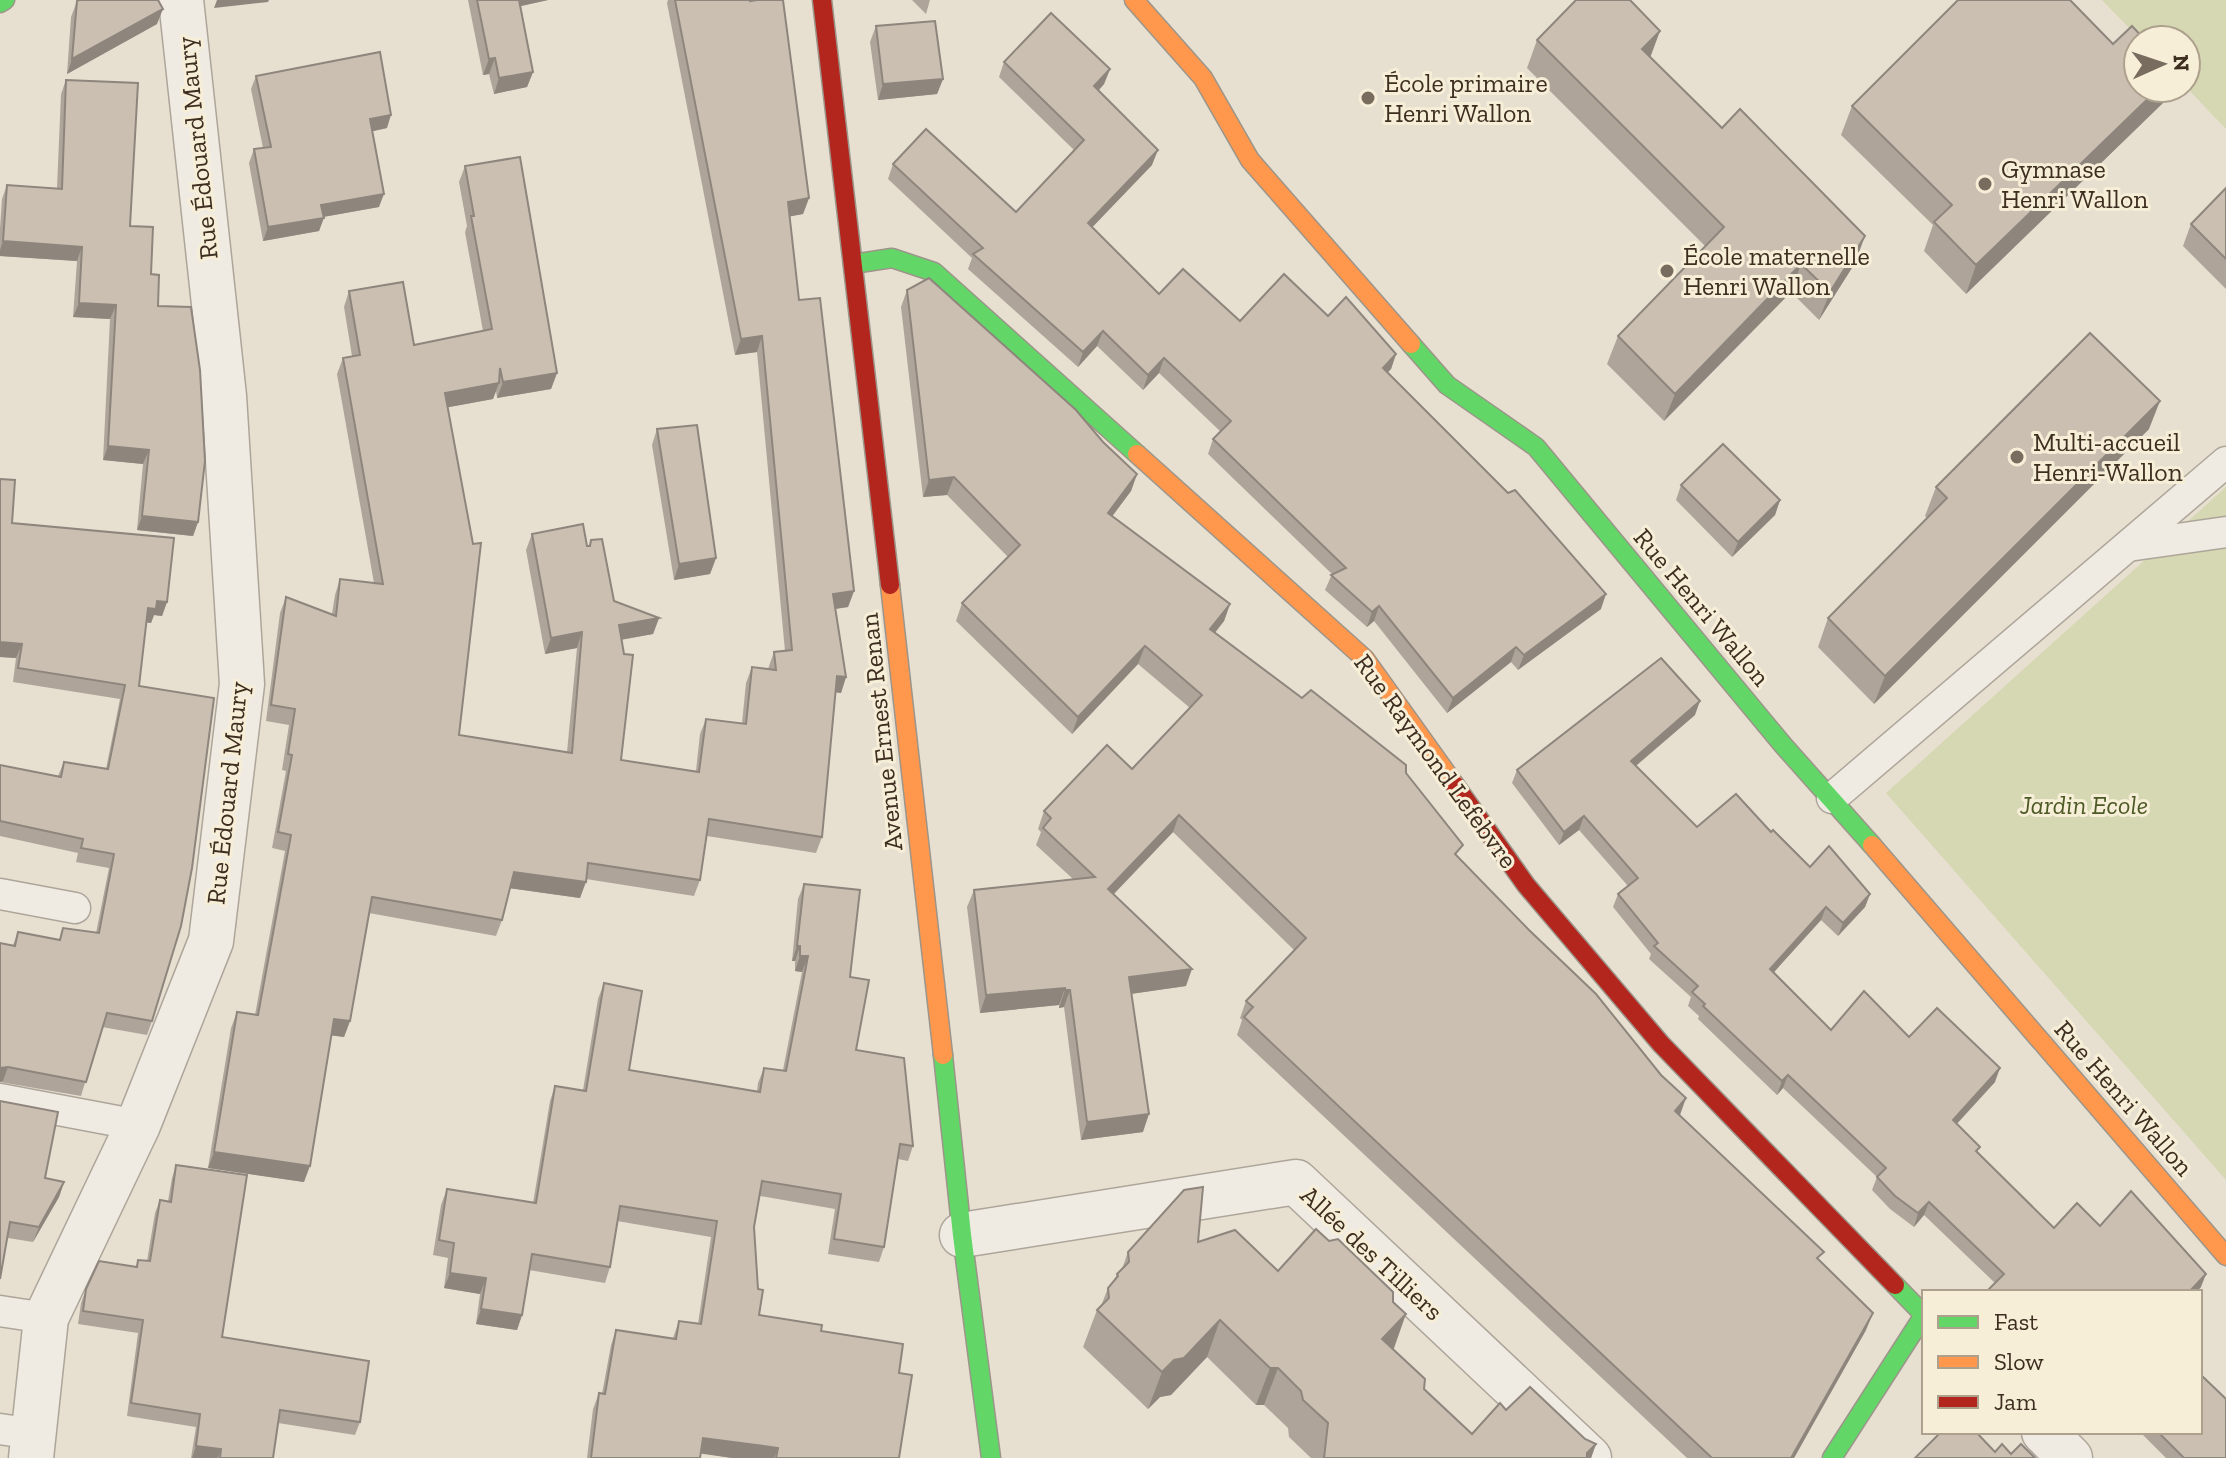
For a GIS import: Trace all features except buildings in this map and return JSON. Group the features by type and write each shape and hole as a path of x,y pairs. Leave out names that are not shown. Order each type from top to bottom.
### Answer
{"street":[{"name":"Rue Édouard Maury","path":"22,1440 46,1318 138,1125 211,941 242,684 224,396 181,0"},
{"name":"Avenue Ernest Renan","path":"822,0 908,735 962,1235 991,1458"},
{"name":"Rue Henri Wallon","path":"1134,0 1203,78 1250,160 1447,385 1536,447 1773,733 2226,1256"},
{"name":"Rue Raymond Lefebvre","path":"853,264 892,258 934,272 1365,659 1526,885 1661,1044 1922,1313"},
{"name":"Allée des Tilliers","path":"962,1235 1296,1182 1589,1458"},
{"path":"1832,1458 1922,1318"},
{"path":"2046,1434 2070,1458"}],"lane":[{"path":"1832,798 2226,462"},
{"path":"2128,546 2226,532"},
{"path":"0,894 75,908"},
{"path":"0,1099 138,1125"},
{"path":"0,1311 46,1318"}],"green space":[{"path":"2102,0 2226,0 2226,129 2202,104 2202,24 2125,24"},
{"name":"Jardin Ecole","path":"2226,487 2226,1180 1886,793"}],"traffic: fast":[{"path":"0,3 5,0"},
{"path":"853,264 892,258 934,272 1137,454"},
{"path":"1411,344 1447,385 1536,447 1783,745 1872,845"},
{"path":"943,1055 962,1235 991,1458"},
{"path":"1895,1285 1922,1313"},
{"path":"1832,1458 1922,1318"}],"traffic: slow":[{"path":"1134,0 1203,78 1250,160 1411,344"},
{"path":"1137,454 1365,659 1455,785"},
{"path":"890,585 943,1055"},
{"path":"1872,845 2226,1256"}],"traffic: jam":[{"path":"822,0 890,585"},
{"path":"1455,785 1526,885 1661,1044 1895,1285"}],"place":[{"name":"École primaire Henri Wallon","path":"1368,98"},
{"name":"Gymnase Henri Wallon","path":"1985,184"},
{"name":"École maternelle Henri Wallon","path":"1667,271"},
{"name":"Multi-accueil Henri-Wallon","path":"2017,457"}]}
